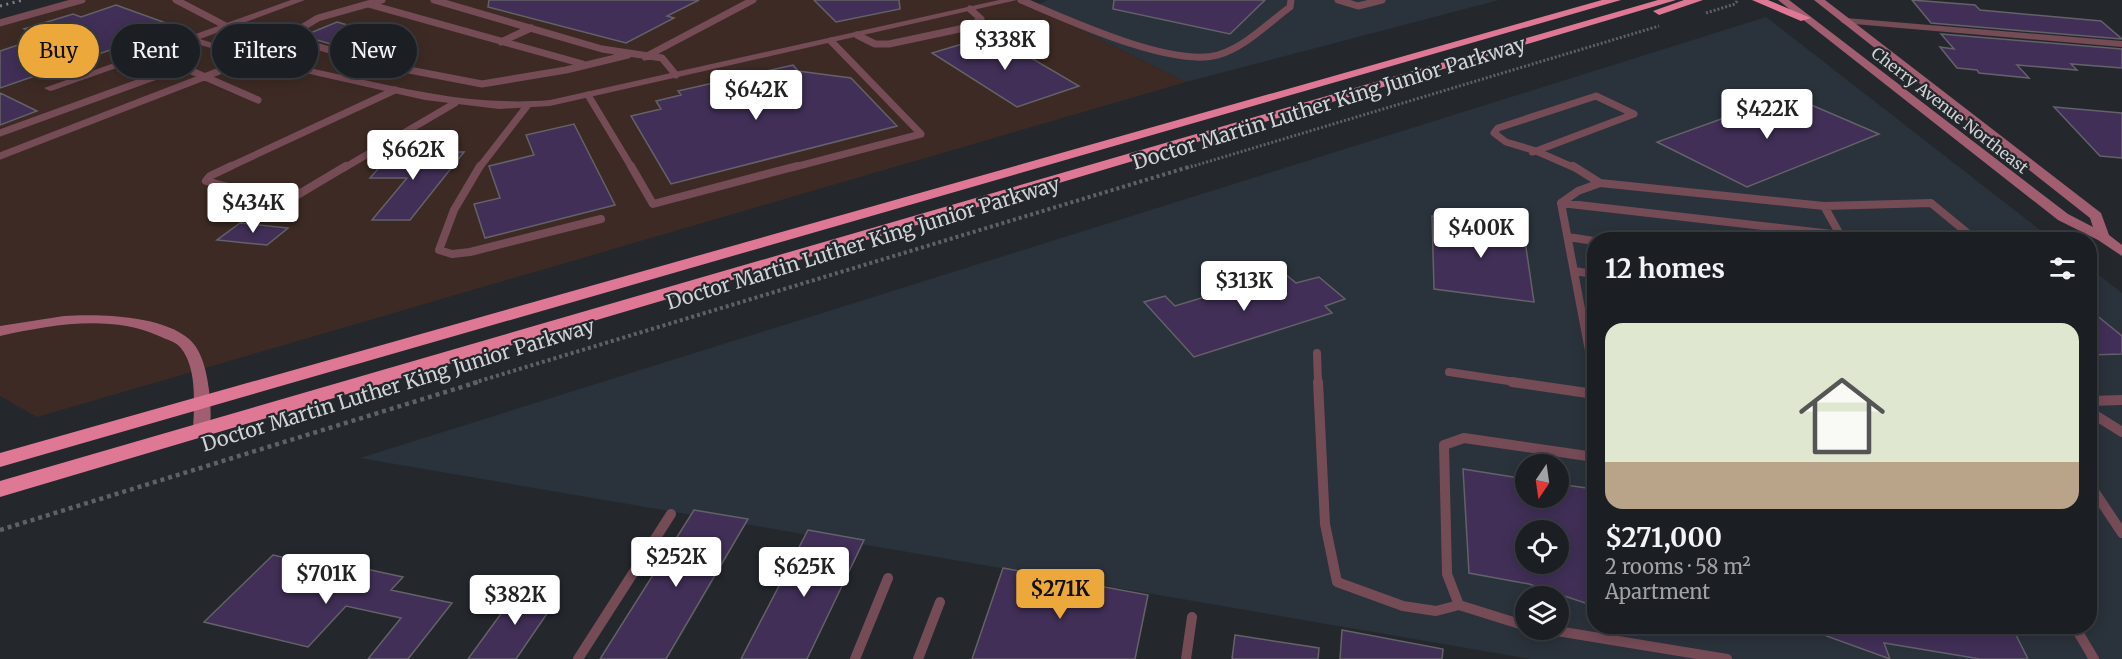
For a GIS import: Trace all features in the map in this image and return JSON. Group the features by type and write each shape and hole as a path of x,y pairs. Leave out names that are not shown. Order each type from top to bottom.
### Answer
{"highway":[{"name":"Doctor Martin Luther King Junior Parkway","path":"0,460 1615,0"},
{"name":"Doctor Martin Luther King Junior Parkway","path":"0,489 1670,0"},
{"path":"1457,62 1558,39 1697,0"},
{"path":"1758,0 1805,18"}],"main road":[{"name":"Cherry Avenue Northeast","path":"1783,0 2063,217 2093,232"},
{"name":"Cherry Avenue Northeast","path":"1819,0 2096,216 2103,237"},
{"name":"Cherry Avenue Northeast","path":"2097,234 2122,252"},
{"path":"2103,237 2122,239"},
{"path":"0,330 73,321 140,323 161,330 186,344 201,380 201,431"}],"street":[{"path":"232,24 300,0"},
{"path":"318,73 455,103 486,107 527,106 588,95 1012,0"},
{"path":"1846,21 2122,45"},
{"path":"50,88 111,67"}],"lane":[{"path":"0,23 82,0"},
{"path":"176,0 222,24"},
{"path":"382,0 294,29 290,35 295,40 378,64 482,84 628,55"},
{"path":"434,0 628,55 662,58 676,75"},
{"path":"645,57 753,0"},
{"path":"1021,0 1064,18 1181,58 1210,57 1233,48 1290,7 1291,0"},
{"path":"1338,0 1358,6 1382,0"},
{"path":"368,4 585,65"},
{"path":"857,34 874,44 889,44 969,27 981,19 970,9"},
{"path":"501,42 531,28"},
{"path":"588,95 653,204 921,134 831,41"},
{"path":"0,133 162,73 187,69 258,100"},
{"path":"0,156 212,74"},
{"path":"395,90 210,176 206,181 279,201 289,200 455,103"},
{"path":"1532,152 1634,114 1596,96 1498,128 1494,133 1500,139 1532,152 1549,154 1600,183 1824,206 1931,203 1966,232"},
{"path":"527,106 465,186 447,221 439,250 452,254 471,252 601,219"},
{"path":"1561,203 1578,191 1600,183"},
{"path":"1561,203 1587,341"},
{"path":"1561,203 1794,232"},
{"path":"1824,206 1839,232"},
{"path":"1568,237 1587,240"},
{"path":"1574,272 1587,273"},
{"path":"1582,315 1587,316"},
{"path":"1317,353 1319,444 1325,524 1337,582 1403,606 1436,611 1459,605 1515,624"},
{"path":"1449,372 1587,393"},
{"path":"2097,401 2122,400"},
{"path":"2097,416 2122,432"},
{"path":"1459,605 1448,574 1444,445 1464,438 1587,456"},
{"path":"2097,495 2122,533"},
{"path":"578,659 671,514"},
{"path":"855,659 888,578"},
{"path":"918,659 940,602"},
{"path":"1186,659 1192,617"},
{"path":"1569,633 1727,659"},
{"path":"2079,634 2094,659"}],"path":[{"path":"1697,15 1735,4 1738,0"},
{"name":"Doctor Martin Luther King Junior Parkway","path":"0,530 351,420 1669,23"}],"shaded area":[{"path":"67,0 1021,0 1186,82 37,417 0,396 0,19"},
{"path":"1047,0 1499,0 1186,82 1035,7"},
{"path":"1766,17 2043,232 1587,232 1587,634 2097,634 2097,273 2122,293 2122,659 1531,659 360,458"}],"building":[{"path":"489,0 699,0 667,16 674,18 626,43 488,7"},
{"path":"814,0 899,0 900,9 836,22"},
{"path":"1114,0 1265,0 1230,34 1113,9"},
{"path":"1912,0 1975,5 1980,10 2101,21 2122,39 1931,23"},
{"path":"116,5 169,24 111,24 111,50 99,54 99,24 40,24 73,14 81,17"},
{"path":"330,25 330,44 318,40 318,30"},
{"path":"1941,34 2122,49 2122,68 2071,64 2077,70 2017,65 2029,78 1979,73 1977,70 1957,68 1940,47 1954,49"},
{"path":"992,35 1079,86 1017,107 932,53"},
{"path":"18,45 18,78 29,78 0,88 0,51"},
{"path":"793,65 798,71 851,78 897,126 671,184 631,116 661,109 656,101 681,95 678,91"},
{"path":"0,93 37,111 0,125"},
{"path":"1788,95 1879,134 1747,187 1657,142"},
{"path":"2054,107 2122,113 2122,158 2100,156"},
{"path":"574,124 615,205 485,238 474,204 500,198 489,166 534,155 526,135"},
{"path":"393,152 464,152 410,220 372,220 407,178 370,178"},
{"path":"1432,216 1523,227 1534,302 1434,289"},
{"path":"240,223 288,228 267,245 217,240"},
{"path":"1284,273 1296,283 1319,277 1345,299 1325,306 1332,313 1194,357 1144,302 1165,296 1175,306"},
{"path":"2097,316 2122,336 2122,354 2097,355"},
{"path":"1463,469 1515,477 1515,508 1569,508 1569,486 1587,488 1587,604 1569,598 1569,586 1535,586 1469,573"},
{"path":"694,510 748,519 666,659 600,659"},
{"path":"808,530 864,540 807,659 741,659"},
{"path":"273,555 352,573 357,567 403,577 391,590 452,603 408,659 368,659 401,618 346,606 308,647 204,622"},
{"path":"1003,568 1148,595 1135,659 972,659"},
{"path":"519,589 559,596 516,659 468,659"},
{"path":"1342,630 1443,649 1442,659 1340,659"},
{"path":"1821,634 2016,634 2028,659 1980,659 1884,643 1890,659"},
{"path":"1235,635 1319,648 1318,659 1232,659"}],"railway":[{"path":"0,6 23,0"}]}
